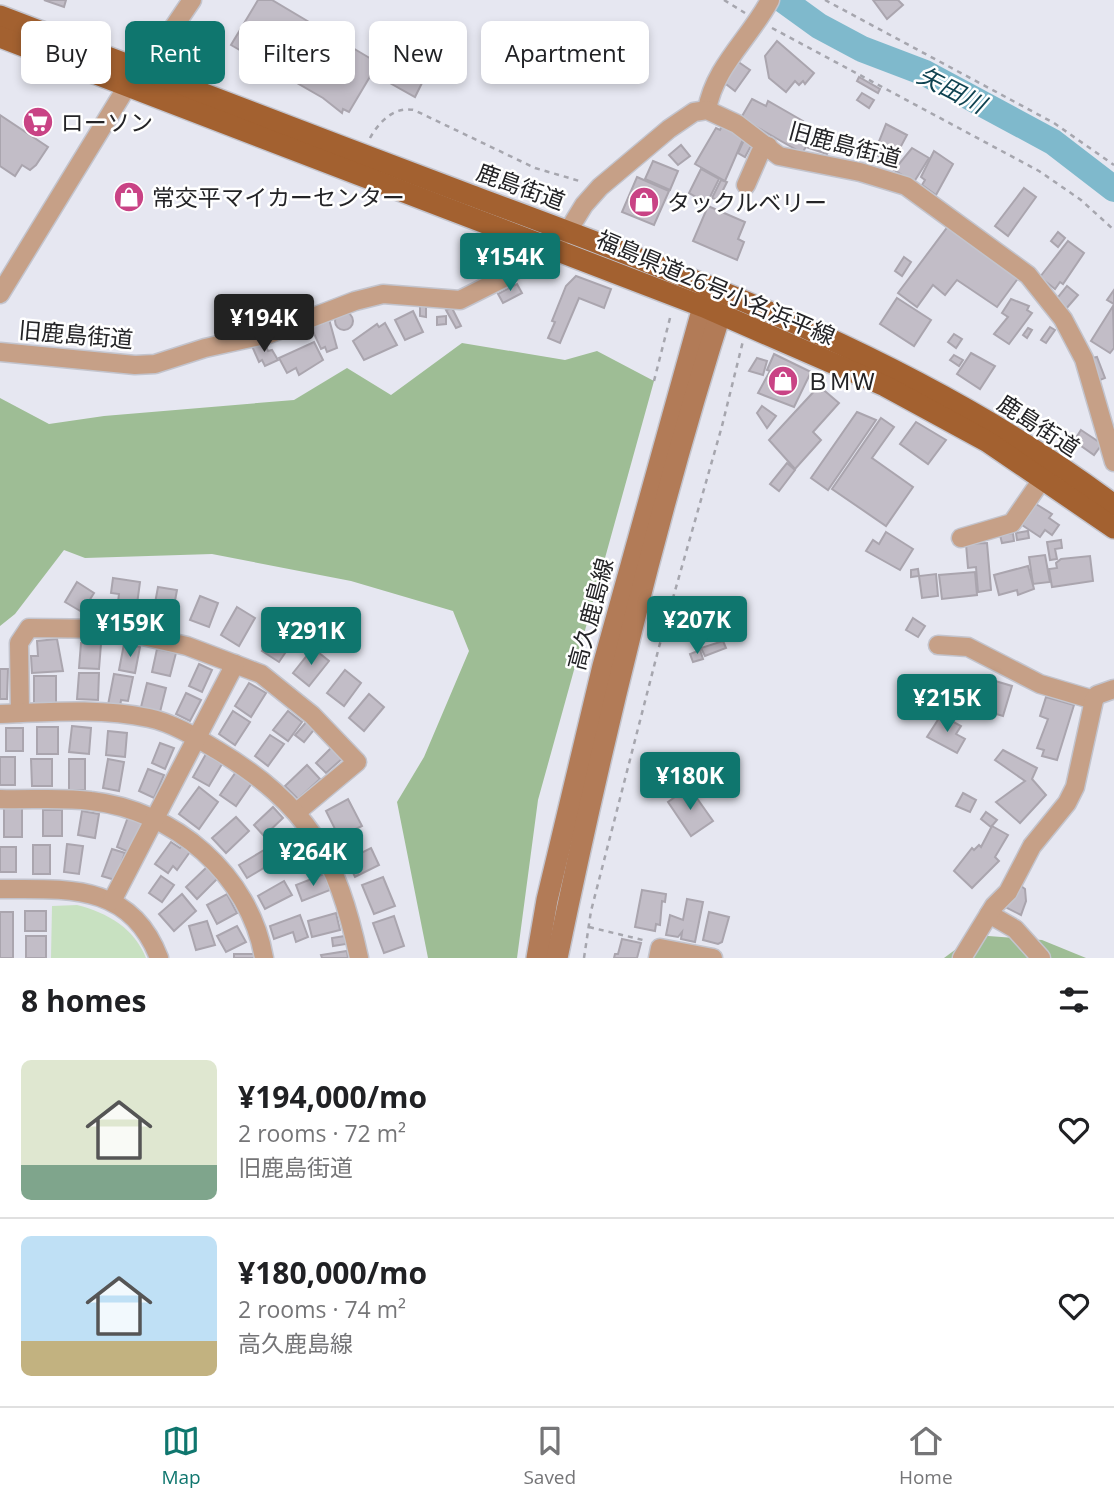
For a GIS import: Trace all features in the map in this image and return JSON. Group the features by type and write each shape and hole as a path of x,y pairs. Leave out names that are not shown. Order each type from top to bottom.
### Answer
{"main road":[{"name":"鹿島街道","path":"0,16 125,73"},
{"name":"福島県道26号小名浜平線","path":"0,37 125,75"},
{"name":"福島県道26号小名浜平線","path":"151,84 548,246 715,301 885,386 988,442 1114,527"},
{"name":"鹿島街道","path":"154,84 364,155 569,232 715,301 905,374 1113,499"},
{"name":"高久鹿島線","path":"537,958 550,887 603,666 715,301"},
{"name":"高久鹿島線","path":"557,958 604,735 671,482 715,301"}],"street":[{"path":"177,21 192,0"},
{"path":"707,110 717,78 759,21 770,0"},
{"path":"0,294 132,84"},
{"name":"旧鹿島街道","path":"0,352 135,365 155,364 205,348 269,334 355,301 383,294 460,300 504,278 569,232 584,205 607,181 669,129 694,113 707,110 737,124 779,156 860,172 906,186 1028,275 1063,319 1107,408 1114,462"},
{"path":"746,185 760,153 768,146"},
{"path":"961,538 1012,523 1043,478"},
{"path":"20,713 19,643 29,628 112,629 187,646 261,674 312,715 356,762 298,811"},
{"path":"939,645 968,647 1040,684 1094,699"},
{"path":"112,901 235,664"},
{"path":"964,957 989,914 1008,892 1032,846 1067,803 1075,787 1094,699 1097,695 1114,689"},
{"path":"0,713 104,713 151,719 197,738 248,769 298,811 330,861 349,913 359,958"},
{"path":"0,799 88,800 120,806 155,819 195,846 236,886 258,930 264,958"},
{"path":"0,889 68,889 112,901 145,930 159,958"},
{"path":"989,914 1015,929 1041,958"},
{"path":"659,953 713,958"}],"path":[{"path":"724,0 1039,172 1080,200 1114,230"},
{"path":"825,0 1054,123 1114,165"},
{"path":"364,155 379,124 395,111 407,108 556,177 587,183 607,181"},
{"path":"654,381 670,318"},
{"path":"584,958 589,928 659,647 740,358"},
{"path":"589,928 657,943 659,953"}],"green space":[{"path":"462,343 565,360 597,351 654,381 538,800 517,958 428,958 397,802 424,757 469,651 453,611 351,581 212,554 85,558 64,550 15,614 0,626 0,398 49,424 104,416 294,400 347,368 391,395"},
{"path":"77,905 99,912 119,923 135,938 146,958 51,958 52,906"},
{"path":"975,935 1042,940 1086,958 944,958"}],"building":[{"path":"44,0 66,0 64,7"},
{"path":"258,0 272,0 307,21 245,21"},
{"path":"873,0 898,0 903,5 887,19"},
{"path":"239,32 239,50 231,45"},
{"path":"777,41 814,73 805,84 803,81 799,85 795,81 786,92 769,78 765,56"},
{"path":"355,49 369,58 369,78 349,112 343,109 342,113 299,84 355,84"},
{"path":"737,61 750,70 735,91 722,81"},
{"path":"859,77 880,89 878,93 857,81"},
{"path":"392,84 422,84 415,97"},
{"path":"862,93 874,100 869,108 857,100"},
{"path":"752,99 766,106 768,101 803,121 800,126 833,145 827,154 806,147 802,153 741,118"},
{"path":"0,115 48,147 36,165 30,170 22,165 15,176 0,166"},
{"path":"886,124 907,135 892,163 874,154"},
{"path":"722,126 744,137 725,181 695,164 716,128 720,130"},
{"path":"744,140 752,144 745,157 738,153"},
{"path":"681,145 690,156 678,165 669,155"},
{"path":"912,148 929,158 914,182 894,170"},
{"path":"934,151 953,164 936,195 922,185 925,180 921,177"},
{"path":"653,161 678,171 670,190 645,179"},
{"path":"701,169 719,179 707,203 689,193"},
{"path":"637,177 669,191 654,225 622,212"},
{"path":"721,180 727,182 718,200 712,198"},
{"path":"1024,188 1036,197 1008,236 995,226"},
{"path":"708,206 745,222 738,239 744,242 737,260 693,241"},
{"path":"949,225 1019,277 997,307 957,280 945,295 933,285 917,307 898,293"},
{"path":"1058,232 1065,238 1058,247 1051,241"},
{"path":"1068,241 1084,253 1063,284 1060,282 1055,289 1040,277"},
{"path":"904,257 911,262 902,276 895,271"},
{"path":"576,276 611,289 604,308 579,298 560,343 548,338 555,322 552,321 566,286"},
{"path":"517,284 522,293 503,303 498,294"},
{"path":"1067,286 1078,295 1065,310 1055,301"},
{"path":"1114,290 1114,304 1107,300"},
{"path":"897,298 931,320 914,346 880,324"},
{"path":"1011,299 1029,306 1027,310 1032,313 1009,344 994,334 1008,317 1002,313"},
{"path":"420,305 426,305 426,317 420,316"},
{"path":"1113,306 1114,348 1110,353 1091,341"},
{"path":"452,308 461,326 456,328 446,310"},
{"path":"413,311 423,332 405,340 395,320"},
{"path":"344,312 350,315 353,321 350,327 344,330 338,327 335,321 338,315"},
{"path":"446,316 446,324 437,325 437,317"},
{"path":"329,319 337,348 327,352 325,347 321,349 311,327"},
{"path":"385,323 397,345 364,360 353,341 377,324 379,327"},
{"path":"1050,327 1055,330 1046,343 1041,340"},
{"path":"1028,328 1032,330 1027,338 1023,335"},
{"path":"954,334 962,339 956,348 948,342"},
{"path":"264,341 268,351 272,350 278,360 265,366 262,360 259,362 252,346"},
{"path":"314,342 323,360 299,375 296,368 287,373 279,358"},
{"path":"971,353 995,366 980,389 957,374"},
{"path":"774,354 811,372 794,407 758,393 770,371 767,370"},
{"path":"954,355 963,360 959,366 950,360"},
{"path":"1097,357 1105,378 1100,380 1092,358"},
{"path":"757,358 767,361 763,375 749,371"},
{"path":"819,386 839,403 813,432 821,440 795,469 769,440"},
{"path":"762,406 776,416 767,428 757,413"},
{"path":"857,412 876,420 828,490 811,478"},
{"path":"881,418 894,427 872,458 913,487 886,526 832,489"},
{"path":"916,422 946,440 928,464 900,444"},
{"path":"1081,430 1102,444 1094,455 1074,441"},
{"path":"787,463 795,470 779,491 770,484"},
{"path":"1036,504 1052,514 1049,518 1059,525 1052,535 1045,530 1040,537 1022,525"},
{"path":"1028,531 1029,538 1017,540 1016,533"},
{"path":"886,532 913,549 900,570 866,551 873,540 879,544"},
{"path":"1013,533 1014,541 1002,543 1000,535"},
{"path":"1061,540 1062,548 1055,549 1057,559 1050,560 1047,542"},
{"path":"987,543 991,590 978,592 976,567 968,568 966,544"},
{"path":"1045,555 1050,582 1033,584 1029,557"},
{"path":"1090,556 1093,581 1052,587 1049,569 1057,568 1056,563 1061,559"},
{"path":"1028,566 1034,589 1018,595 1017,590 999,595 994,575"},
{"path":"918,569 919,576 911,577 911,570"},
{"path":"975,572 977,595 942,599 939,575"},
{"path":"936,574 938,596 922,598 919,576"},
{"path":"113,578 140,582 135,619 116,617 119,594 111,593"},
{"path":"77,582 94,593 82,612 65,602"},
{"path":"158,587 177,590 172,617 153,614"},
{"path":"200,596 218,603 209,627 190,620"},
{"path":"688,606 705,608 700,623 694,621 690,634 677,629 683,609 686,611"},
{"path":"237,607 255,618 239,646 221,635"},
{"path":"913,618 925,626 918,637 906,630"},
{"path":"278,625 296,637 279,662 262,651"},
{"path":"57,639 63,671 32,673 31,656 38,656 37,641"},
{"path":"723,641 726,648 705,656 701,648"},
{"path":"81,643 101,644 99,669 79,668"},
{"path":"124,644 140,647 135,673 119,670"},
{"path":"313,648 329,661 309,686 293,673"},
{"path":"157,649 176,653 170,676 152,672"},
{"path":"700,650 703,659 693,662 690,654"},
{"path":"199,664 212,670 202,692 189,686"},
{"path":"0,669 8,669 7,699 0,699"},
{"path":"345,670 361,683 344,706 327,693"},
{"path":"79,673 99,673 98,700 77,699"},
{"path":"114,674 133,677 128,701 121,700 120,707 108,705"},
{"path":"34,676 56,676 56,704 34,704"},
{"path":"992,680 1012,686 1003,716 983,710"},
{"path":"147,683 166,688 160,712 141,707"},
{"path":"249,683 266,693 251,717 235,706"},
{"path":"186,693 201,700 190,721 176,714"},
{"path":"369,694 384,707 364,731 349,718"},
{"path":"1046,697 1074,705 1057,760 1042,756 1044,750 1037,748 1048,719 1040,716"},
{"path":"233,711 250,722 235,745 219,734"},
{"path":"288,711 302,722 288,741 273,730"},
{"path":"941,715 961,726 956,734 965,739 957,753 927,737"},
{"path":"308,720 316,727 304,742 295,735"},
{"path":"72,726 91,728 89,754 69,752"},
{"path":"37,727 58,727 58,754 37,754"},
{"path":"6,728 23,728 23,751 6,751"},
{"path":"108,731 127,733 125,757 106,755"},
{"path":"270,735 284,744 268,766 255,756"},
{"path":"160,743 174,748 165,769 152,763"},
{"path":"333,746 344,757 326,773 316,763"},
{"path":"1003,750 1037,768 1032,779 1046,795 1020,823 996,802 1025,781 995,760"},
{"path":"206,754 222,764 209,786 193,777"},
{"path":"0,757 15,757 15,785 0,785"},
{"path":"31,759 52,759 52,786 32,786"},
{"path":"69,759 85,759 85,790 69,790"},
{"path":"108,759 124,762 119,791 103,788"},
{"path":"307,765 320,779 298,799 285,786"},
{"path":"148,769 164,775 154,798 139,791"},
{"path":"238,769 254,780 236,806 220,795"},
{"path":"199,787 218,802 199,829 179,814"},
{"path":"689,787 713,821 691,836 668,802"},
{"path":"963,793 976,800 970,812 956,806"},
{"path":"348,799 362,826 339,837 326,811"},
{"path":"4,806 22,806 22,837 4,837"},
{"path":"273,807 283,818 264,836 254,825"},
{"path":"43,810 62,810 62,836 43,836"},
{"path":"82,811 99,814 95,838 78,835"},
{"path":"986,812 997,820 991,827 981,819"},
{"path":"128,817 143,823 131,853 117,847"},
{"path":"236,817 249,831 226,853 212,838"},
{"path":"992,826 1008,835 995,857 999,861 972,888 954,871 972,848 974,850 979,845 981,847"},
{"path":"296,835 306,851 284,865 274,850"},
{"path":"171,842 180,848 184,843 192,849 177,870 173,866 168,873 155,864"},
{"path":"67,844 83,846 79,874 64,872"},
{"path":"33,845 50,845 50,874 33,874"},
{"path":"0,847 16,847 16,872 0,872"},
{"path":"371,848 379,865 355,877 347,860"},
{"path":"112,849 125,853 115,880 102,876"},
{"path":"264,850 272,863 247,878 239,865"},
{"path":"207,867 218,878 197,899 186,887"},
{"path":"324,874 330,890 302,901 296,885"},
{"path":"161,876 174,885 162,902 149,893"},
{"path":"383,877 395,906 374,914 362,885"},
{"path":"284,881 292,895 265,909 258,896"},
{"path":"1021,886 1025,889 1026,901 1021,915 1005,907"},
{"path":"642,890 666,894 665,902 662,901 660,925 656,924 655,931 635,927"},
{"path":"182,894 196,911 174,931 159,914"},
{"path":"227,894 237,913 217,924 207,905"},
{"path":"687,899 703,902 695,942 681,939 682,932 678,937 666,935 670,915 683,920"},
{"path":"25,911 46,911 46,931 25,931"},
{"path":"0,912 13,912 13,958 0,958"},
{"path":"709,912 729,917 722,942 718,944 703,940"},
{"path":"336,913 340,930 312,937 308,921"},
{"path":"300,915 308,937 296,942 293,932 274,939 270,926"},
{"path":"394,916 404,946 384,953 373,923"},
{"path":"207,921 215,945 196,950 189,926"},
{"path":"237,926 246,942 226,952 217,936"},
{"path":"26,936 46,936 46,958 26,958"},
{"path":"345,936 346,944 333,946 332,938"},
{"path":"622,939 641,943 637,958 614,958 615,954 618,954"},
{"path":"347,951 348,958 322,958 321,955"},
{"path":"234,954 255,954 255,958 234,958"}],"waterway":[{"name":"矢田川","path":"783,0 819,26 862,49 925,73 1053,142 1114,189"}],"place":[{"name":"ローソン","path":"38,122"},
{"name":"常交平マイカーセンター","path":"129,197"},
{"name":"タックルベリー","path":"644,202"},
{"name":"ＢＭＷ","path":"783,381"}]}
